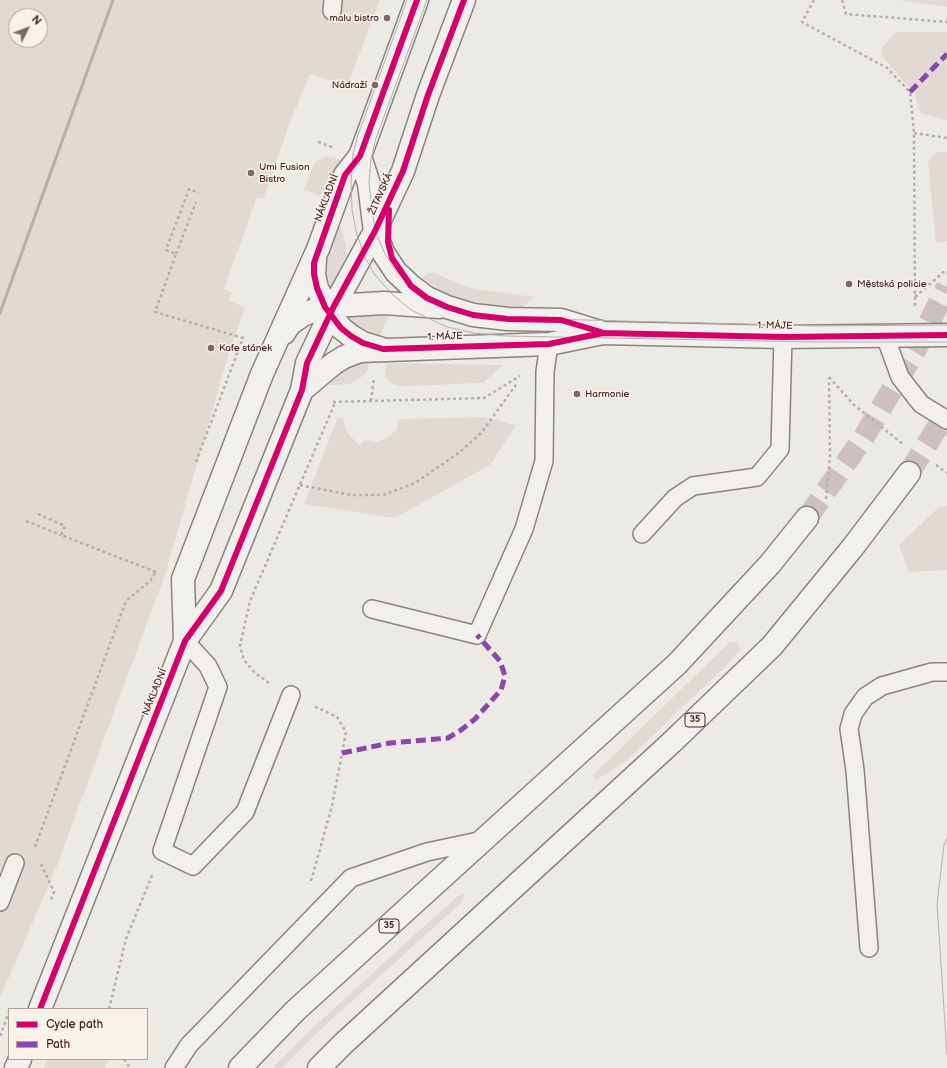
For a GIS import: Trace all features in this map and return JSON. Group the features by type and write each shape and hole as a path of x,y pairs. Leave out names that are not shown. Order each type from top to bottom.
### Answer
{"main road":[{"path":"360,156 417,0"},
{"name":"ŽITAVSKÁ","path":"302,390 306,363 330,309 375,232 403,171 428,95 464,0"},
{"name":"1. MÁJE","path":"360,156 369,184 375,232 384,254 392,266 411,286 427,298 446,307 473,315 561,320 603,333"},
{"name":"NÁKLADNÍ","path":"185,641 183,578 275,345 318,249 345,175 360,156"},
{"name":"1. MÁJE","path":"390,200 387,224 388,242 392,258 411,286"},
{"name":"1. MÁJE","path":"318,249 314,274 317,288 341,328 363,343 383,349"},
{"name":"1. MÁJE","path":"275,345 290,324 303,315 330,309 384,303 446,307"},
{"name":"1. MÁJE","path":"302,390 344,357 360,351 383,349 549,344 603,333 783,337 947,335"},
{"name":"NÁKLADNÍ","path":"40,1008 185,641 221,591 302,390"},
{"name":"35","path":"319,1068 344,1043 671,743 772,646 853,547 909,473"},
{"name":"35","path":"240,1068 295,1011 677,664 770,564 807,518"}],"lane":[{"path":"885,336 900,377 921,404 947,420"},
{"path":"642,534 674,498 693,486 757,477 780,449 783,337"},
{"path":"372,609 477,635 524,529 544,461 546,372 549,344"},
{"path":"185,641 208,666 218,687 162,851 193,866 245,812 291,695"},
{"path":"869,948 855,770 849,729 853,714 865,698 882,686 932,672 947,672"},
{"path":"174,1068 189,1046 351,878 427,852 483,840"},
{"path":"0,902 15,863"}],"path":[{"path":"814,0 802,22 887,68 910,92 914,133 915,335"},
{"path":"842,0 846,14 947,22"},
{"path":"914,133 947,138"},
{"path":"176,254 166,250 189,189 199,193"},
{"path":"196,202 155,312 243,338 232,362"},
{"path":"915,298 947,269"},
{"path":"371,401 375,372"},
{"path":"300,485 352,495 383,495 415,483 460,452 482,432 525,373 484,398 335,403 250,601 240,646 244,660 255,673 291,695 337,718 346,732 332,806 310,887"},
{"path":"826,501 830,456 830,377 853,404 880,427 910,448"},
{"path":"933,464 947,473"},
{"path":"38,514 65,526 61,535"},
{"path":"26,521 143,566"},
{"path":"34,850 126,601 150,581 156,572"},
{"path":"109,1008 126,939 162,851"},
{"path":"40,864 54,892 48,906"},
{"path":"0,1036 8,1015"}],"shaded area":[{"path":"0,0 380,0 347,86 310,74 289,125 263,199 257,197 224,289 232,292 229,301 245,307 226,363 165,575 56,868 0,998"},
{"path":"898,0 947,0 947,7"},
{"path":"896,32 947,32 947,120 920,113 915,94 881,55 883,46"},
{"path":"936,152 947,152 947,241 936,243 928,162"},
{"path":"323,157 332,157 341,160 327,193 318,195 304,190 314,164"},
{"path":"339,222 346,245 346,256 331,289 326,268 326,258"},
{"path":"428,273 435,273 459,284 475,289 534,297 523,307 510,308 467,302 447,295 422,278"},
{"path":"390,313 380,336 360,327 345,316"},
{"path":"369,362 367,372 359,379 350,384 329,385 337,372 355,364"},
{"path":"386,363 503,365 483,383 402,386 392,384 385,377"},
{"path":"338,417 343,418 346,430 360,445 365,440 376,442 389,437 396,430 399,419 484,417 516,425 490,465 395,518 304,504"},
{"path":"940,506 947,506 947,570 909,572 899,545"},
{"path":"730,642 736,642 741,649 728,664 626,761 603,776 595,779 593,775"},
{"path":"464,894 461,903 320,1030 282,1068 273,1068 302,1038 412,937 458,896"},
{"path":"47,1060 109,1060 105,1068 44,1068"}],"tunnel":[{"path":"807,518 864,437 915,351 947,287"},
{"path":"909,473 947,412"}],"tram line":[{"path":"407,0 358,135 353,154 351,183 352,210 357,235 366,259 375,275 392,294 411,310 447,327 474,333 506,336 815,342 947,342"},
{"path":"427,0 375,141 371,160 369,184 375,231 385,254 396,271 411,286 428,297 447,306 473,314 508,318 817,326 947,325"},
{"path":"947,838 944,845 937,904 947,1054"}],"railway":[{"path":"0,313 113,0"}],"marked path":[{"path":"910,92 947,54"},
{"path":"342,753 390,743 448,738 475,719 501,690 505,676 500,661 477,635"}],"cycle path":[{"path":"417,0 360,156 345,175 314,263 314,274 317,288 325,307 341,328 351,336 363,343 383,349 549,344 603,333 783,337 947,335"},
{"path":"40,1008 185,641 221,591 302,390 307,363 334,306 375,231 403,171 428,95 464,0"},
{"path":"389,210 388,242 392,258 411,286 427,298 447,307 473,315 508,319 561,320 601,332"}],"place":[{"name":"malu bistro","path":"387,18"},
{"name":"Nádraží","path":"375,85"},
{"name":"Umi Fusion Bistro","path":"251,173"},
{"name":"Městská policie","path":"849,284"},
{"name":"Kafe stánek","path":"211,348"},
{"name":"Harmonie","path":"577,394"}]}
